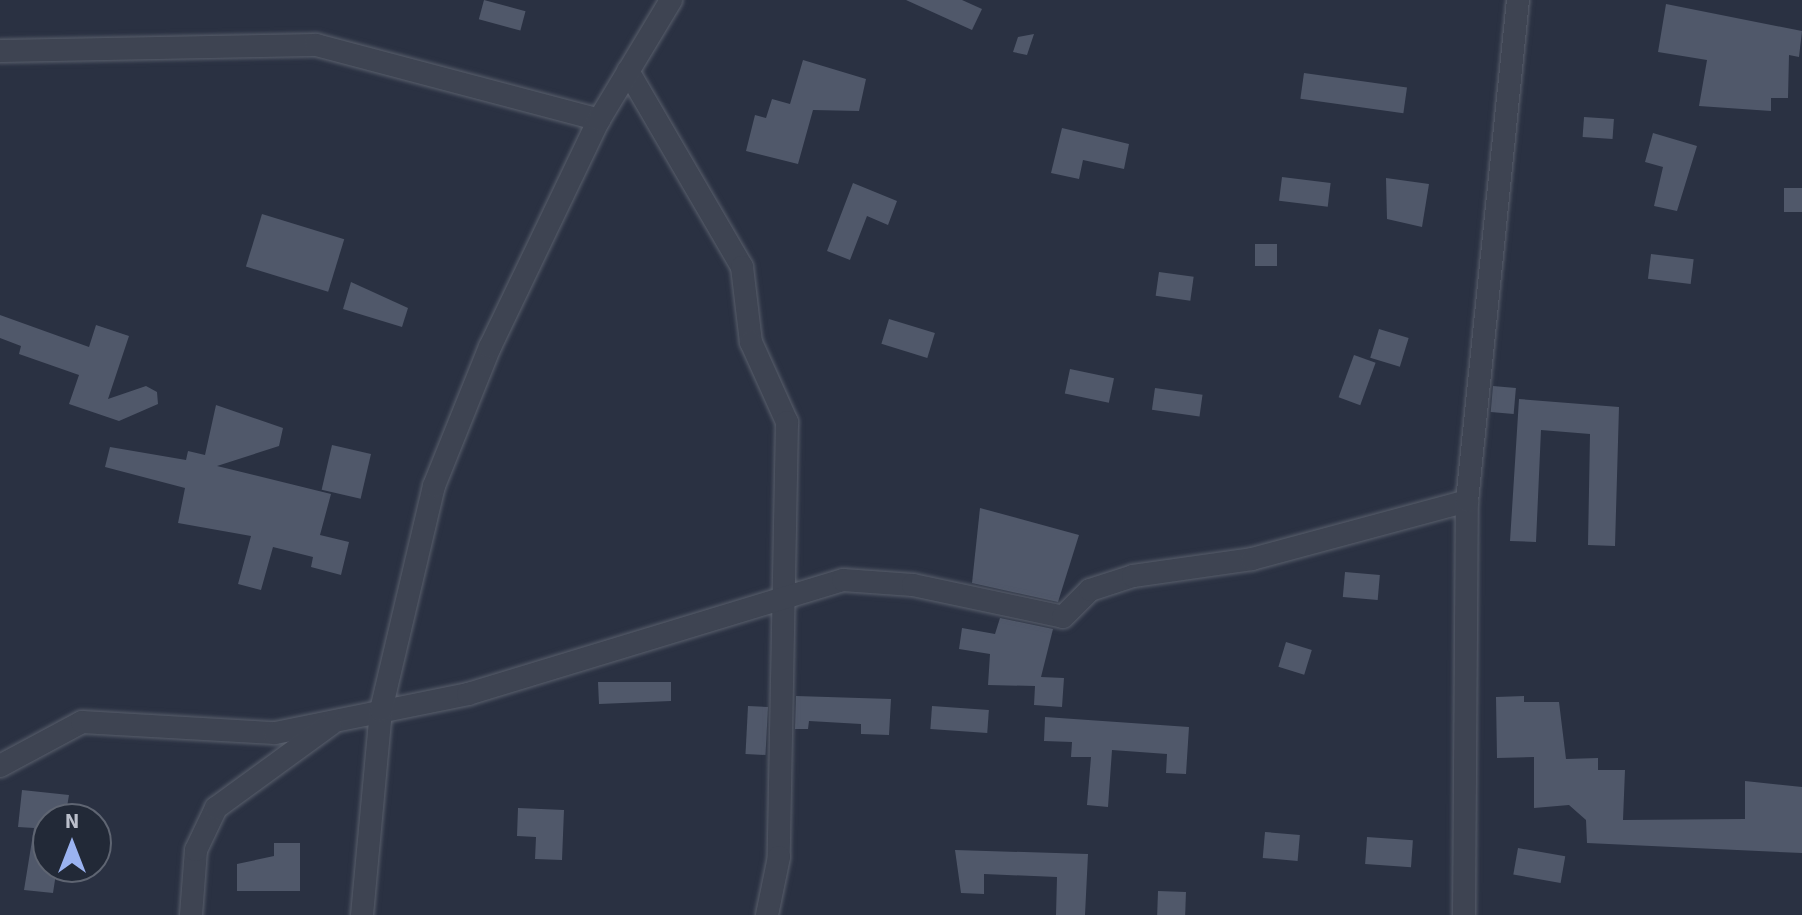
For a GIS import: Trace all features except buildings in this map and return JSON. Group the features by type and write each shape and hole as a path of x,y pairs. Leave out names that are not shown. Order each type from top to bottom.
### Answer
{"street":[{"path":"362,915 381,710 434,486 490,347 599,120 671,0"},
{"path":"1464,915 1467,501 1518,0"},
{"path":"0,51 316,45 599,120"},
{"path":"628,71 742,267 751,342 787,422 788,597 779,857 767,915"},
{"path":"0,766 82,722 275,733 335,721 549,674 788,597 866,579 1063,617 1090,590 1133,576 1264,556 1467,501"},
{"path":"191,915 196,850 216,808 335,721"}]}
